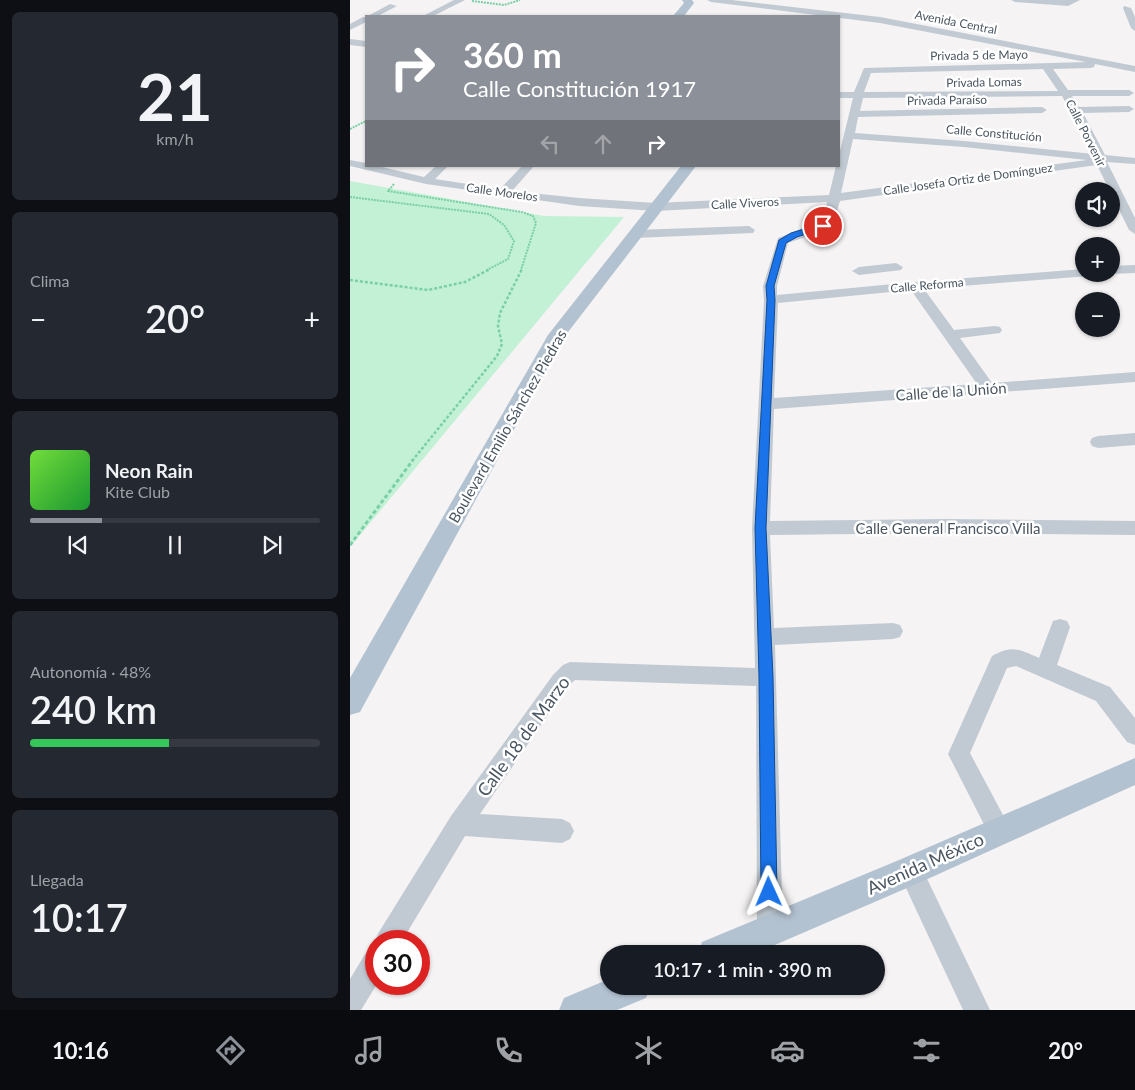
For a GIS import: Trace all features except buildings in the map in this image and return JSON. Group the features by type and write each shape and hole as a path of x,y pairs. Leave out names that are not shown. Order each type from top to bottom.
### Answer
{"main road":[{"path":"679,15 689,3 687,0"},
{"name":"Boulevard Emilio Sánchez Piedras","path":"350,703 557,335 688,167"},
{"name":"Avenida México","path":"736,945 910,871 1135,771"},
{"path":"576,1010 612,995"}],"street":[{"path":"429,15 461,0"},
{"name":"Avenida Central","path":"711,0 834,10 1135,69"},
{"path":"1015,0 1068,4 1076,0"},
{"path":"374,15 393,6"},
{"path":"1130,11 1135,28"},
{"path":"350,27 365,20"},
{"path":"350,42 365,44"},
{"name":"Privada 5 de Mayo","path":"865,82 1046,66 1091,70 1053,76"},
{"name":"Calle Porvenir","path":"1046,66 1076,110 1135,230"},
{"path":"770,931 766,677 760,528 767,404 770,286 782,241 794,235 823,226 829,220 845,142 865,82"},
{"name":"Privada Lomas","path":"840,95 865,82 1066,94 1129,93"},
{"path":"1076,110 1129,109"},
{"name":"Privada Paraíso","path":"853,114 1042,110"},
{"name":"Calle Constitución","path":"845,142 1135,161"},
{"name":"Calle Josefa Ortiz de Domínguez","path":"834,198 1101,159"},
{"name":"Calle Morelos","path":"350,164 426,181 504,193 579,202 656,207"},
{"path":"426,181 442,167"},
{"path":"504,193 528,167"},
{"name":"Calle Viveros","path":"656,207 834,198"},
{"path":"635,234 749,230"},
{"path":"859,271 895,265 989,388"},
{"path":"1120,270 1135,269"},
{"name":"Calle Reforma","path":"771,300 911,286 1075,274"},
{"path":"951,336 995,330"},
{"name":"Calle de la Unión","path":"767,404 1135,377"},
{"path":"1098,442 1135,439"},
{"name":"Calle General Francisco Villa","path":"760,528 945,526 1135,528"},
{"path":"1045,670 1060,627"},
{"path":"764,637 893,631"},
{"path":"999,830 959,754 999,662 1008,657 1018,658 1103,694 1135,735"},
{"name":"Calle 18 de Marzo","path":"395,930 459,824 560,681 570,671 766,677"},
{"path":"459,824 562,831"},
{"path":"910,871 977,1010"},
{"path":"350,1004 365,979"}],"path":[{"path":"466,0 504,5 520,0"},
{"path":"350,129 365,122"},
{"path":"350,545 430,437 497,356 502,344 498,326 500,313 519,277 536,222 533,216 522,212 388,191 404,176"},
{"path":"350,196 489,214 501,221 508,229 514,241 508,259 465,282 428,290 350,280"}],"green space":[{"path":"350,181 544,216 624,217 350,547"}],"route":[{"path":"769,892 766,677 760,528 767,404 770,286 782,241 794,235 823,226"}]}
